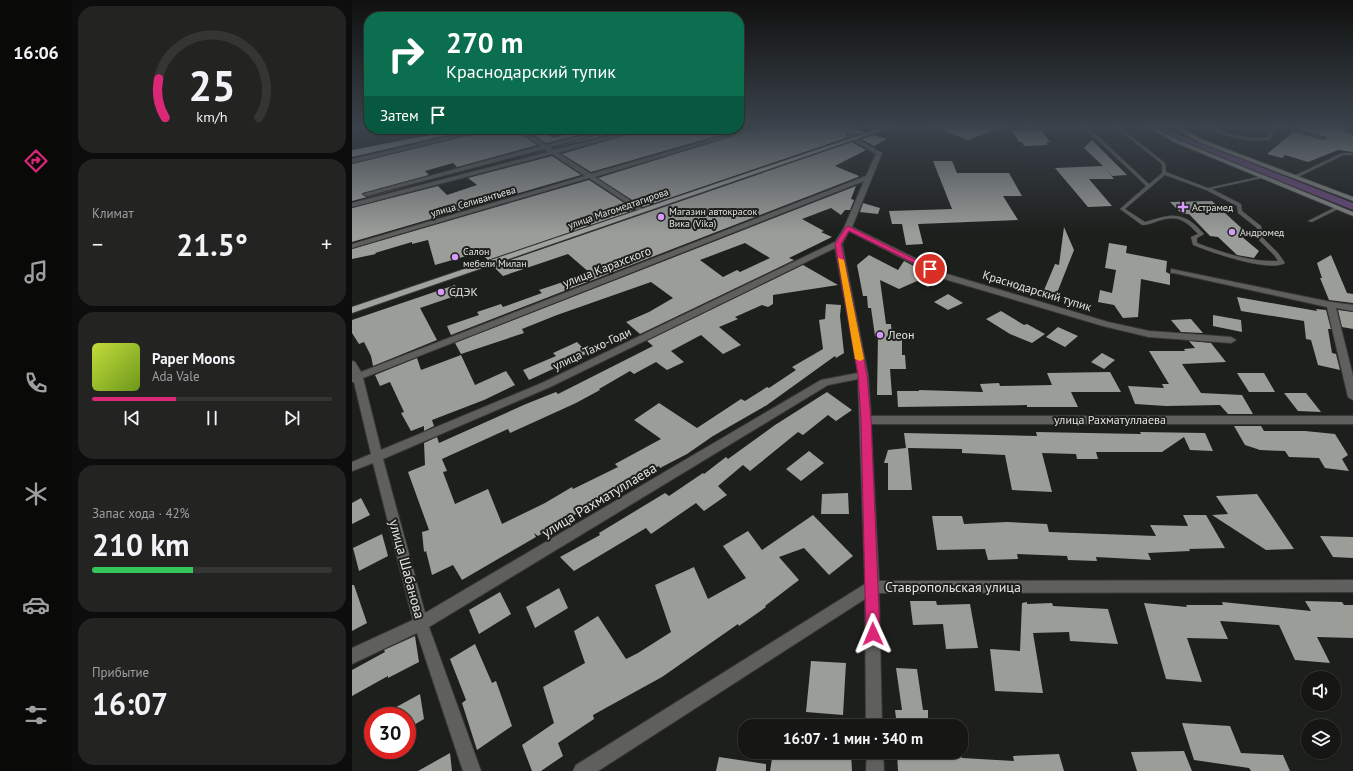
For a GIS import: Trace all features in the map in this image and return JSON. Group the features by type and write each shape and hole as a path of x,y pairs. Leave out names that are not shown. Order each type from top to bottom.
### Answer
{"main road":[{"name":"улица Магомедтагирова","path":"352,303 778,162"},
{"path":"1225,162 1353,214"},
{"path":"1258,162 1353,198"},
{"name":"улица Магомедтагирова","path":"352,310 639,209"}],"street":[{"path":"352,198 489,162"},
{"path":"352,205 519,162"},
{"path":"568,162 639,209"},
{"name":"улица Селивантьева","path":"352,246 642,162"},
{"path":"874,719 872,587 863,375 838,244 848,228 876,162"},
{"name":"улица Карахского","path":"355,378 870,177"},
{"name":"Краснодарский тупик","path":"848,228 944,276 1106,324 1149,334 1231,340"},
{"name":"улица Тахо-Годи","path":"352,467 546,385 838,244"},
{"path":"1174,271 1331,305 1353,308"},
{"path":"1331,305 1353,397"},
{"name":"улица Шабанова","path":"352,364 421,624 472,771"},
{"name":"улица Рахматуллаева","path":"352,656 421,624 825,382 863,375"},
{"name":"улица Рахматуллаева","path":"866,420 1353,420"},
{"name":"Ставропольская улица","path":"582,771 872,587 1353,586"},
{"path":"875,759 875,771"}],"lane":[{"path":"1123,162 1148,186"},
{"path":"1161,162 1164,164 1164,173"},
{"path":"1296,176 1326,162"},
{"path":"1164,173 1208,189 1239,204 1240,212 1259,227 1260,238 1276,254 1282,263 1263,264 1223,254 1195,244 1194,236 1201,234 1190,222 1176,216 1144,224 1122,209 1164,173"},
{"path":"1208,189 1260,177"},
{"path":"1310,221 1338,208"}],"building":[{"path":"360,162 475,162 457,167 453,163 425,171 429,175 362,194 366,197 434,180 352,201 352,164"},
{"path":"529,162 561,162 581,175 352,242 352,208 438,186 447,195 477,185 468,178"},
{"path":"575,162 626,162 591,172"},
{"path":"649,162 775,162 643,207 598,178"},
{"path":"794,162 843,162 835,166 859,176 451,335 447,326 479,315 477,312 501,304 503,307 542,293 539,290 590,273 568,254 503,276 493,266"},
{"path":"933,162 952,162 957,173 1009,173 1022,196 1003,196 1018,220 918,224 923,244 906,245 902,224 892,224 889,211 952,209"},
{"path":"1099,162 1114,162 1127,175 1112,176"},
{"path":"1103,166 1114,179 1089,179 1112,206 1088,207 1055,168"},
{"path":"589,180 635,210 488,260 480,252 435,265 428,240 412,244 412,242 375,253 376,254 352,259 352,249"},
{"path":"856,186 851,199 854,200 850,210 845,210 841,215 831,208 802,219 824,231 821,232 832,237 789,258 794,260 640,334 626,322 649,312 673,298 651,282 522,329 524,333 461,354 455,343","holes":["745,243 770,258 740,272 737,270 723,277 700,260"]},
{"path":"1212,201 1249,235 1241,236 1259,251 1254,258 1237,255 1218,237 1210,236 1189,214 1182,214 1170,202"},
{"path":"863,203 880,208 878,214 860,212"},
{"path":"1064,227 1074,250 1055,298 1042,295 1055,264 1059,265"},
{"path":"1109,243 1127,246 1126,253 1167,261 1166,272 1170,274 1170,285 1141,279 1138,317 1123,318 1114,305 1098,302 1100,290 1112,293 1116,270 1105,268"},
{"path":"869,255 898,270 904,261 941,280 928,287 917,281 899,289 880,280 886,324 891,324 892,338 902,338 902,355 905,355 906,369 890,369 892,395 877,395 878,336 875,336 871,308 868,308 867,296 863,296 857,265"},
{"path":"1331,255 1347,293 1353,294 1353,303 1329,300 1320,278 1322,278 1317,263"},
{"path":"803,265 838,285 773,295 773,304 768,307 762,305 735,317 738,319 719,327 741,345 723,354 701,335 671,351 684,362 667,370 656,362 634,374 630,371 576,403 510,433 508,429 442,459 447,471 443,472 455,504 488,489 502,524 545,503 572,487 573,489 618,467 615,464 661,439 634,420 659,403 697,428 741,399 745,401 767,387 769,388 796,370 792,367 823,349 819,320 825,319 826,304 841,305 840,316 844,353 836,358 835,356 767,405 713,436 687,454 660,468 659,466 538,536 534,533 536,537 462,580 453,565 432,575 426,551 424,552 422,532 429,530 408,472 425,465 424,443 437,437 439,443 526,404 556,392 558,394 653,346 647,341"},
{"path":"455,285 458,295 420,308 437,340 373,366 371,356 364,342 359,344 352,333 352,320"},
{"path":"948,294 963,303 948,310 934,302"},
{"path":"1237,297 1317,311 1316,309 1326,310 1331,329 1328,329 1332,353 1336,354 1340,370 1318,365 1311,340 1306,339 1304,321 1241,311"},
{"path":"1338,310 1353,312 1353,329 1342,327"},
{"path":"1001,311 1024,325 1027,324 1045,334 1032,343 1010,334 986,319"},
{"path":"1213,315 1241,320 1242,332 1213,326"},
{"path":"1191,319 1203,333 1181,332 1171,320"},
{"path":"1058,327 1078,336 1065,347 1046,337"},
{"path":"1189,341 1211,343 1226,362 1182,364 1201,393 1242,395 1253,414 1228,414 1220,405 1166,406 1135,404 1128,386 1164,388 1162,384 1169,384 1149,351 1185,351 1184,349 1195,348"},
{"path":"577,342 588,353 529,380 523,370 556,356 553,353"},
{"path":"1102,353 1115,360 1104,369 1091,362"},
{"path":"461,355 475,385 506,371 515,385 484,400 432,420 434,426 424,431 424,426 411,431 401,413 404,412 390,382 380,386 375,375 417,358 421,370"},
{"path":"1110,372 1121,392 1071,392 1078,407 1027,407 1027,405 898,407 897,391 919,390 983,392 980,384 999,383 1000,386 1052,385 1047,373"},
{"path":"1237,373 1264,373 1275,392 1249,392"},
{"path":"827,392 852,410 836,421 828,415 803,435 798,432 750,471 743,465 718,486 727,495 704,511 696,503 651,534 646,528 574,571 560,557 600,535 599,533 665,493 669,496 703,473 704,474 726,457 728,459 775,425"},
{"path":"1284,393 1306,393 1321,412 1298,411"},
{"path":"1234,426 1261,426 1264,431 1305,431 1335,434 1348,455 1342,459 1349,471 1325,468 1319,458 1289,457 1285,451 1260,450 1245,445"},
{"path":"1036,432 1141,434 1140,432 1205,433 1213,451 1190,450 1184,437 1162,452 1096,452 1098,459 1077,459 1076,454 1042,453 1052,492 1012,490 1005,455 962,453 962,449 908,448 912,490 888,490 888,463 884,463 888,450 906,448 904,433 1037,436"},
{"path":"809,451 824,463 801,481 786,469"},
{"path":"848,493 849,514 821,514 822,494"},
{"path":"1257,494 1294,549 1266,550 1212,515 1228,514 1216,496"},
{"path":"361,498 370,515 352,524 352,503"},
{"path":"813,515 853,556 829,575 804,548 779,557 799,580 765,606 766,607 739,626 738,624 662,677 593,715 594,719 558,743 563,756 541,771 532,771 522,745 554,723 543,687 585,663 574,631 598,616 626,659 671,632 655,585 694,567 708,599 746,578 723,546 748,531 762,550"},
{"path":"1183,515 1206,515 1225,548 1189,549 1190,551 1148,553 1151,560 1096,557 1097,561 1068,560 1067,556 1017,554 1018,559 988,560 985,549 937,550 932,516 962,516 964,524 1007,522 1047,524 1049,532 1156,536 1150,525 1188,526"},
{"path":"382,534 388,556 359,571 353,548"},
{"path":"1320,536 1353,537 1353,558 1333,557"},
{"path":"352,585 354,585 367,623 352,631"},
{"path":"559,588 568,608 535,628 526,607"},
{"path":"500,592 511,614 479,634 469,610"},
{"path":"910,601 936,601 937,605 970,604 978,648 946,649 943,624 913,625"},
{"path":"1305,601 1342,602 1344,605 1353,605 1353,638 1317,637 1330,663 1295,660 1279,625 1220,621 1228,639 1187,638 1202,682 1166,679 1144,603 1187,607 1186,605 1223,605 1222,602 1311,611"},
{"path":"1027,602 1027,604 1052,603 1053,606 1108,609 1118,644 1070,641 1069,632 1033,633 1043,693 995,691 990,649 1020,651 1022,603"},
{"path":"415,636 419,662 388,678 388,676 352,696 352,670 385,652 384,650"},
{"path":"475,644 492,683 496,681 512,726 477,750 462,703 466,700 450,659"},
{"path":"811,661 846,663 843,715 806,712"},
{"path":"896,668 917,669 923,710 928,710 928,719 896,719 895,710 902,710"},
{"path":"420,694 424,719 416,724 416,707 396,707"},
{"path":"1182,723 1230,726 1241,753 1283,755 1290,771 1251,771 1249,768 1194,760"},
{"path":"1184,751 1192,771 1137,771 1131,752"},
{"path":"450,753 452,771 418,771"},
{"path":"1059,754 1064,771 898,771 897,759 968,758 1014,761 1013,756"},
{"path":"719,757 766,764 766,771 716,771"},
{"path":"772,759 851,759 852,771 770,771"}],"waterway":[{"path":"1240,162 1353,207"}],"slow traffic":[{"path":"841,260 860,359"}],"place":[{"name":"Астрамед","path":"1183,207"},
{"name":"Магазин автокрасок Вика (Vika)","path":"661,217"},
{"name":"Андромед","path":"1232,232"},
{"name":"Салон мебели Милан","path":"455,257"},
{"name":"СДЭК","path":"441,292"},
{"name":"Леон","path":"880,335"}],"route":[{"path":"873,634 866,420 863,375 838,244 848,228 930,269"}]}
